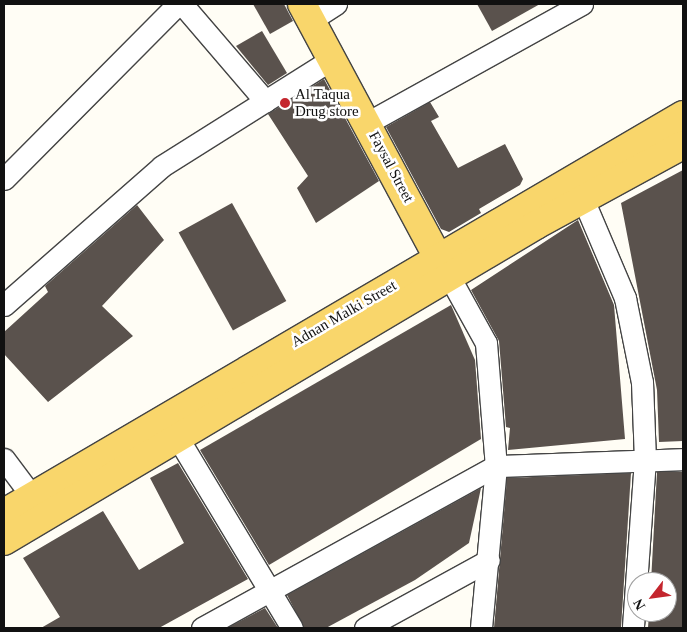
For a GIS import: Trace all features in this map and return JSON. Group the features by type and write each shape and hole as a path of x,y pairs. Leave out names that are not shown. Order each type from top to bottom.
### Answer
{"main road":[{"name":"Faysal Street","path":"307,12 445,269"},
{"name":"Adnan Malki Street","path":"4,512 39,505 179,440 683,115"},
{"name":"Adnan Malki Street","path":"4,542 39,505 445,269 583,199 683,145"}],"street":[{"path":"4,179 178,4"},
{"path":"182,4 265,101"},
{"path":"307,12 336,4"},
{"path":"367,123 582,4"},
{"path":"4,305 162,166 332,59"},
{"path":"583,199 626,298 642,382 645,459 633,628"},
{"path":"445,269 486,343 496,466 489,560 481,628"},
{"path":"179,440 292,628"},
{"path":"4,459 39,505"},
{"path":"202,628 268,588 496,466 683,459"},
{"path":"365,628 489,560"}],"building":[{"path":"253,4 284,4 293,21 270,34"},
{"path":"477,4 540,4 492,31"},
{"path":"262,31 287,73 268,85 236,46"},
{"path":"324,79 379,181 316,223 297,188 308,176 268,114"},
{"path":"430,102 439,117 431,121 458,168 505,144 523,179 520,185 479,209 481,213 449,232 441,229 386,127"},
{"path":"683,170 683,441 659,442 657,390 621,203"},
{"path":"232,203 286,301 233,331 179,233"},
{"path":"137,205 164,240 102,306 133,336 48,402 4,354 4,332 48,292 45,286"},
{"path":"578,220 614,305 625,439 508,450 510,428 506,427 499,341 471,290"},
{"path":"451,305 475,360 481,439 269,565 200,450"},
{"path":"178,463 248,579 159,628 41,628 60,617 23,558 103,511 139,570 184,543 150,478"},
{"path":"657,472 683,472 683,628 648,628 648,622 677,622 677,572 652,572"},
{"path":"631,473 621,628 494,628 507,478"},
{"path":"481,488 469,543 415,580 326,628 304,628 287,595"},
{"path":"265,608 278,628 227,628"}],"place":[{"name":"Al Taqua Drug store","path":"285,103"}]}
